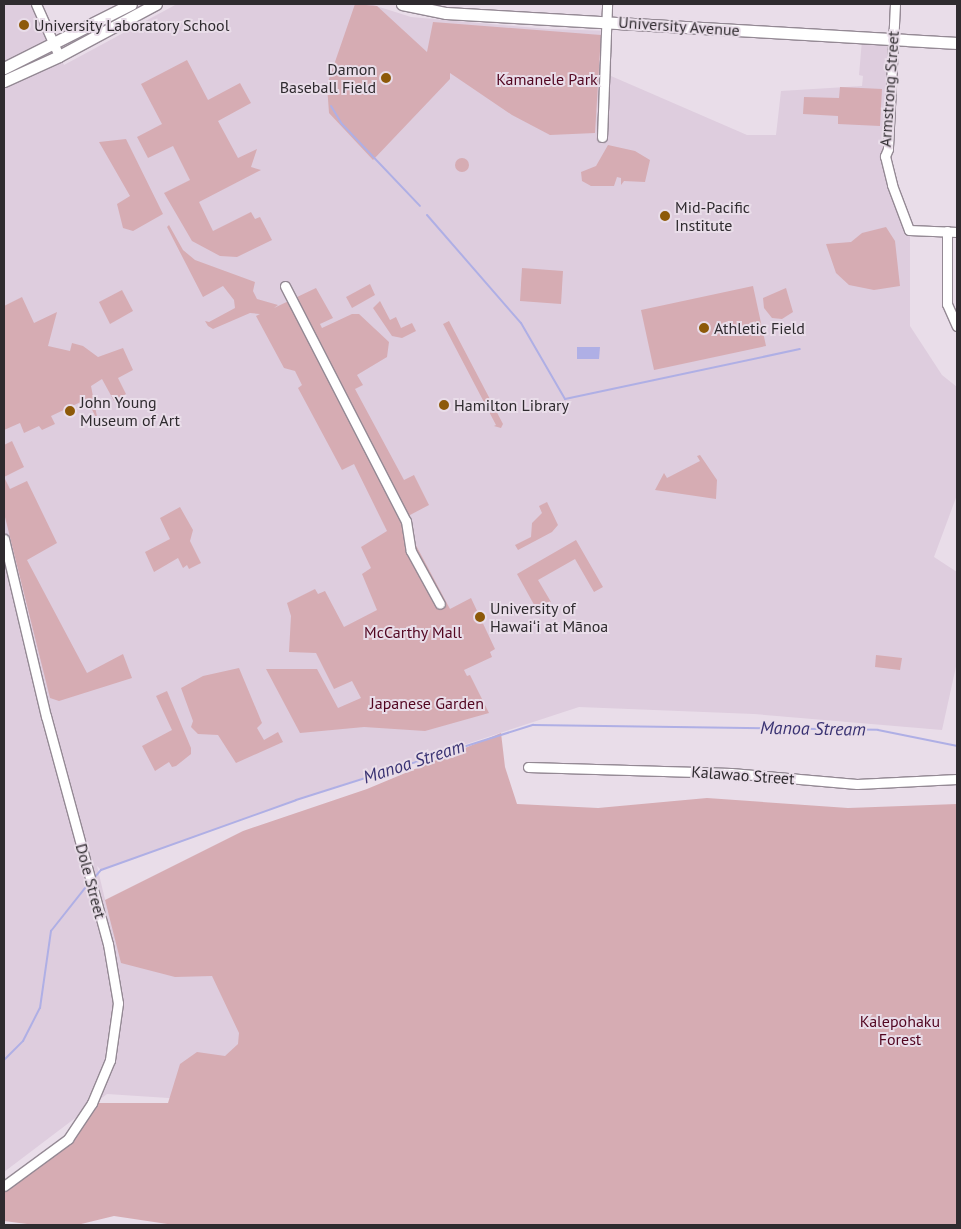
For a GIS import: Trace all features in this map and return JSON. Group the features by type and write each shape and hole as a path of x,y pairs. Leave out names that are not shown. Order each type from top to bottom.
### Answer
{"main road":[{"path":"4,81 131,4"},
{"name":"University Avenue","path":"402,4 446,13 957,43"},
{"path":"4,68 56,51 152,5"}],"street":[{"path":"36,4 56,51"},
{"path":"602,137 608,4"},
{"name":"Armstrong Street","path":"895,4 888,149 885,156 892,185 909,230 946,231"},
{"path":"957,232 946,231 947,304 957,326"},
{"path":"285,286 406,521 411,551 440,604"},
{"name":"Dole Street","path":"4,539 46,716 114,970 118,1003 110,1060 92,1103 68,1139 4,1186"},
{"name":"Kalawao Street","path":"528,767 732,773 857,784 957,779"}],"shaded area":[{"name":"University of Hawaiʻi at Mānoa","path":"4,4 36,4 64,65 177,4 370,4 411,17 548,29 612,31 611,76 747,135 776,135 781,91 862,86 863,76 859,75 862,40 887,38 893,185 910,230 910,326 942,375 957,387 957,495 934,557 957,572 957,662 942,730 754,714 579,707 296,800 101,870 97,866 108,912 253,987 230,1102 107,1094 4,1172"}],"green space":[{"name":"Kamanele Park","path":"355,4 377,6 427,52 433,22 601,35 595,133 550,135 512,115 450,73 450,79 373,160 329,113 327,85"},
{"path":"187,60 208,100 240,83 251,103 218,121 238,158 257,149 251,167 261,170 199,202 213,231 251,212 255,219 260,217 272,240 237,257 220,256 192,241 164,193 190,180 173,146 148,158 137,137 162,124 141,84"},
{"path":"840,87 882,89 880,126 838,124 838,116 803,114 804,97 839,98"},
{"path":"126,139 163,214 133,231 123,228 117,204 130,196 99,142"},
{"path":"608,145 635,151 650,160 645,182 624,181 621,185 621,178 617,177 614,186 591,186 582,181 581,172 596,166"},
{"path":"459,158 465,158 469,165 465,172 459,172 455,168 455,162"},
{"name":"McCarthy Mall","path":"169,225 183,250 195,260 255,282 253,291 257,299 278,305 274,308 316,288 333,318 320,324 322,328 352,314 359,314 389,342 387,357 357,375 363,385 355,389 404,480 414,475 429,505 410,515 411,536 450,609 471,598 495,649 490,652 492,657 464,670 467,676 470,675 489,713 425,731 364,727 300,733 266,669 317,669 338,708 361,698 352,681 334,689 316,653 289,652 291,616 287,603 315,589 318,594 325,591 344,627 377,610 362,574 371,568 361,547 387,531 354,464 342,470 298,388 302,385 295,371 284,368 256,316 260,314 250,313 213,329 208,326 205,321 209,322 235,308 234,300 223,286 203,297 167,227"},
{"path":"886,227 895,241 900,286 874,290 849,285 836,273 826,244 851,242 862,233"},
{"path":"522,268 563,271 561,304 520,301"},
{"path":"370,284 375,295 352,308 346,297"},
{"name":"Athletic Field","path":"753,286 766,346 654,370 641,310"},
{"path":"786,288 793,312 782,319 772,318 764,308 763,298"},
{"path":"122,290 133,311 110,324 99,302"},
{"path":"22,297 34,323 57,312 48,346 70,351 72,343 83,346 98,357 123,348 133,370 118,378 126,394 114,401 102,379 91,386 98,422 87,399 51,416 55,424 42,430 39,426 24,433 20,423 4,430 4,306"},
{"path":"380,301 390,320 396,317 401,328 412,323 416,331 402,338 392,336 373,308"},
{"path":"449,321 503,424 501,428 494,426 496,425 443,324"},
{"path":"12,441 24,467 4,477 4,445"},
{"path":"700,455 717,480 716,499 655,490 664,473 667,478 700,461 697,456"},
{"path":"4,477 10,489 27,481 57,543 27,560 87,673 123,654 132,678 59,701 50,698 4,513"},
{"path":"547,502 558,525 552,532 518,550 515,545 531,537 532,523 542,513 539,506"},
{"path":"180,507 193,530 190,541 201,563 189,569 187,565 183,568 178,558 154,572 145,552 170,539 160,518"},
{"path":"576,540 603,587 594,592 575,559 538,580 551,602 537,610 517,574"},
{"path":"876,655 902,658 900,670 875,667"},
{"path":"239,668 262,723 257,728 264,740 278,732 283,742 236,763 218,735 198,734 191,727 193,721 181,688 203,676"},
{"path":"167,691 191,748 191,754 176,766 172,767 169,762 155,771 142,746 172,730 156,696"},
{"name":"Kalepohaku Forest","path":"501,733 505,767 517,804 598,808 707,798 848,808 957,804 957,1225 174,1225 114,1216 77,1225 35,1225 4,1221 4,1186 68,1139 92,1103 168,1103 180,1064 197,1052 225,1056 238,1044 239,1033 212,976 175,977 121,963 105,900 243,831 367,789"}],"water":[{"path":"577,347 600,347 599,359 577,359"}],"waterway":[{"path":"331,106 342,124 420,206"},
{"path":"427,215 521,323 565,399 800,349"},
{"name":"Manoa Stream","path":"94,878 101,870 296,800 533,725 878,730 957,746"},
{"name":"Manoa Stream","path":"4,1060 23,1041 40,1008 51,931 89,883"}],"place":[{"name":"University Laboratory School","path":"24,25"},
{"name":"Damon Baseball Field","path":"386,78"},
{"name":"Mid-Pacific Institute","path":"665,216"},
{"name":"Athletic Field","path":"704,328"},
{"name":"Hamilton Library","path":"444,405"},
{"name":"John Young Museum of Art","path":"70,411"},
{"name":"University of Hawaiʻi at Mānoa","path":"480,617"}],"park label":[{"name":"Japanese Garden","path":"427,703"}]}
